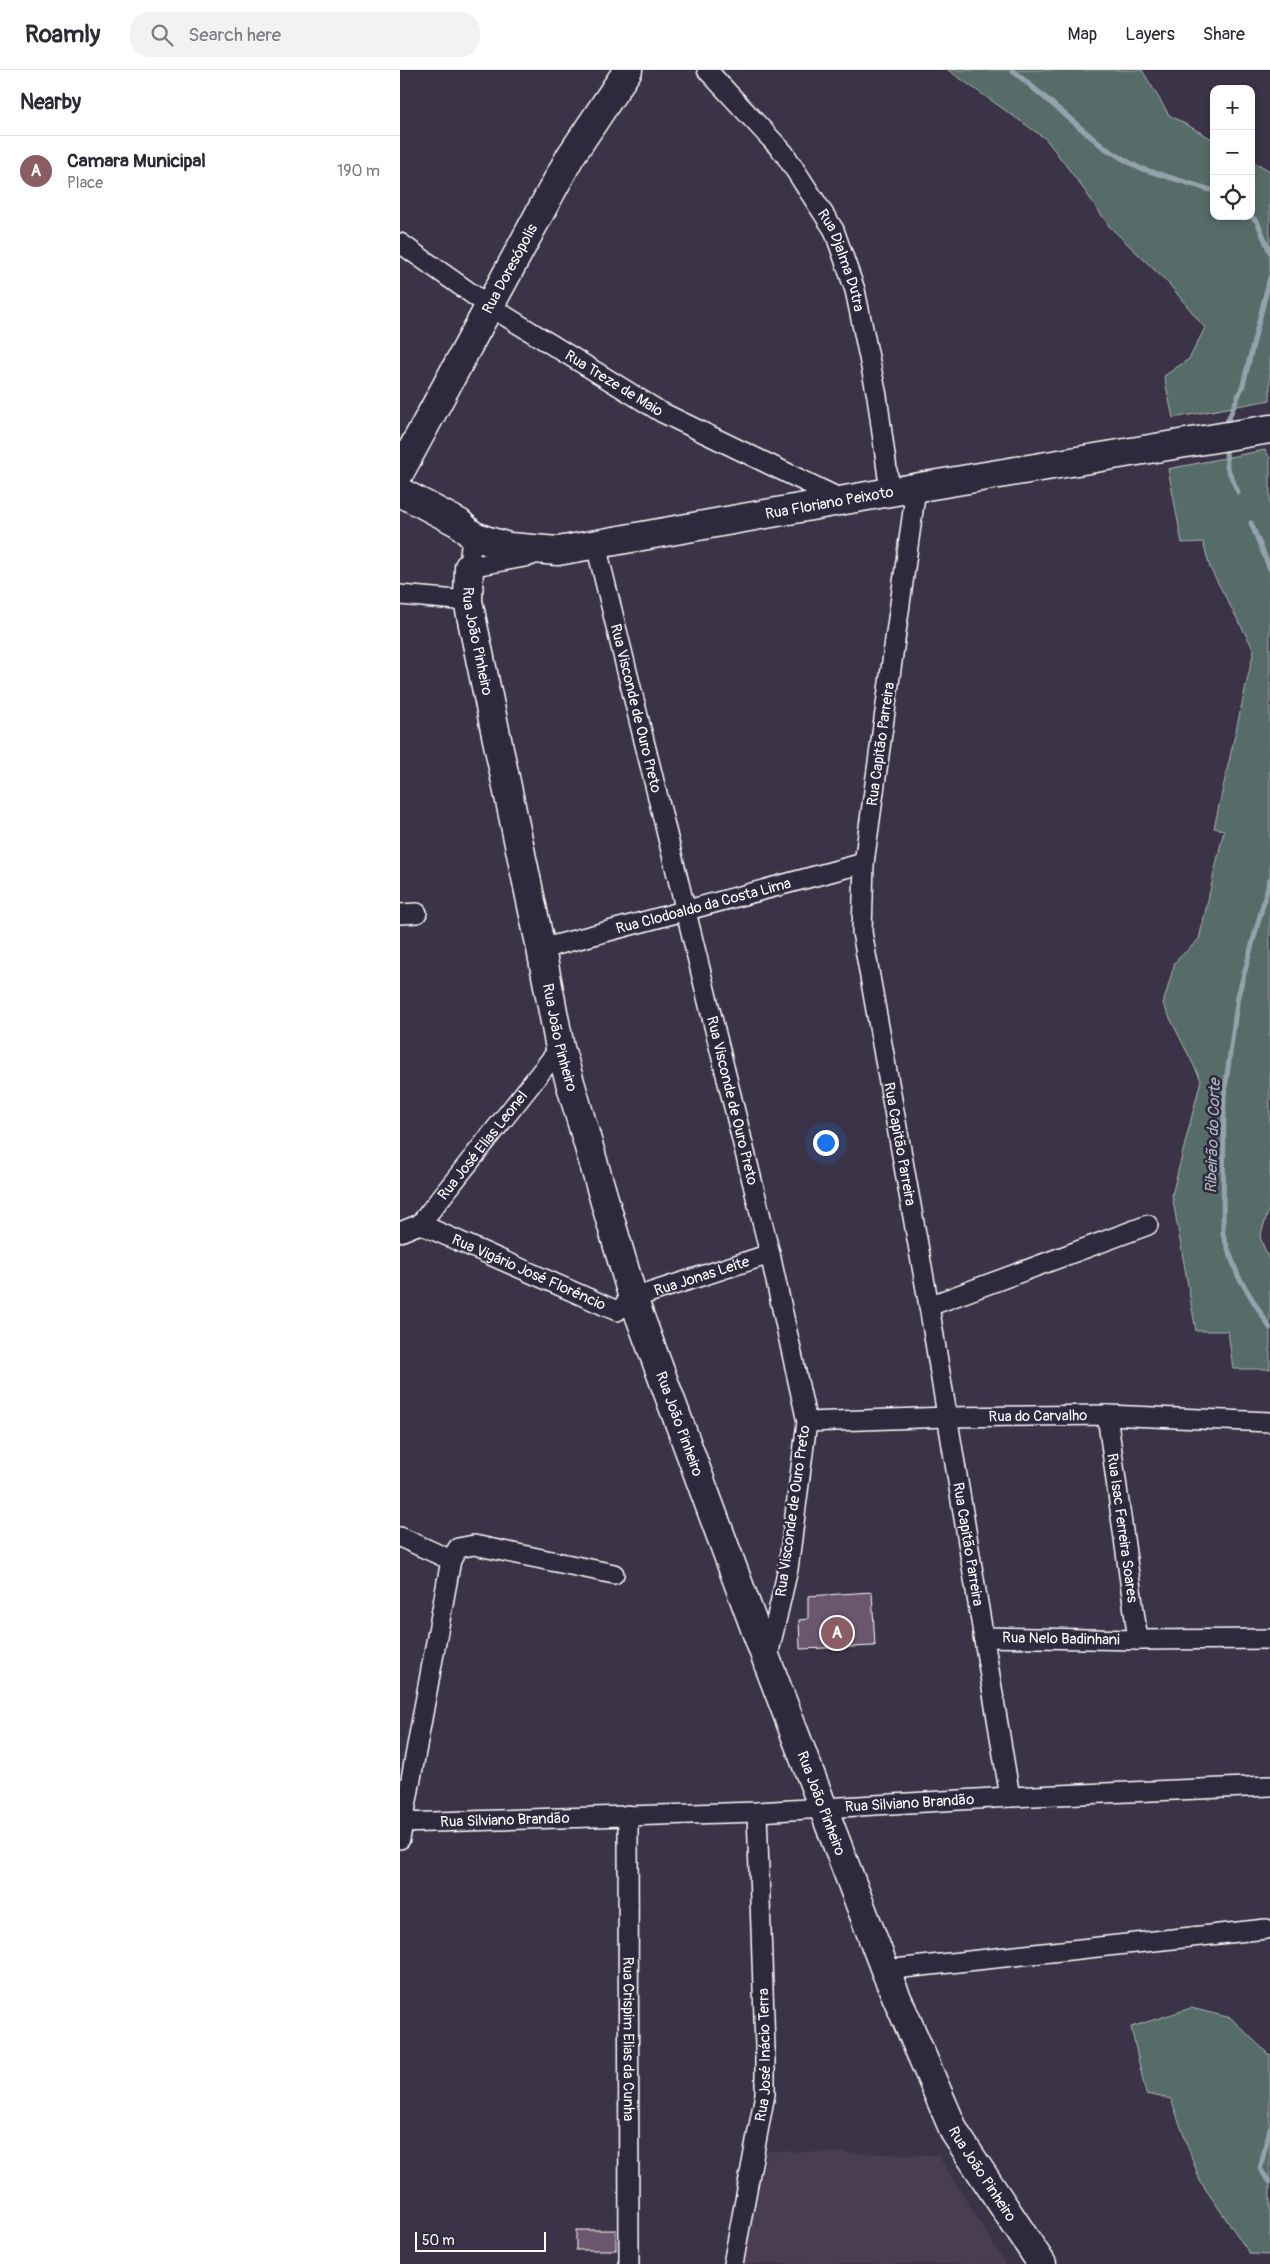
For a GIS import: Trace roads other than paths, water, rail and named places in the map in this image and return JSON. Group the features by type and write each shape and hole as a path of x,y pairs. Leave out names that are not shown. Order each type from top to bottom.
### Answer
{"street":[{"name":"Rua Doresópolis","path":"400,472 570,157 628,70"},
{"name":"Rua Djalma Dutra","path":"707,70 784,153 834,230 855,290 877,396 903,490"},
{"name":"Rua Treze de Maio","path":"400,244 489,306 661,412 843,500"},
{"name":"Rua Floriano Peixoto","path":"400,492 459,523 479,552 509,548 558,551 843,500 1171,447 1270,429"},
{"name":"Rua Capitão Parreira","path":"903,490 864,863 862,932 929,1306 1010,1797"},
{"name":"Rua Visconde de Ouro Preto","path":"596,545 770,1254 807,1422 788,1569 767,1661"},
{"name":"Rua João Pinheiro","path":"479,552 468,601 560,1048 633,1298 767,1661 886,1970 955,2133 1042,2264"},
{"path":"400,595 468,601"},
{"name":"Rua Clodoaldo da Costa Lima","path":"541,949 864,863"},
{"name":"Rua José Elias Leonel","path":"400,1232 420,1224 560,1048"},
{"name":"Rua Vigário José Florêncio","path":"420,1224 617,1311 633,1298"},
{"path":"929,1306 1148,1225"},
{"name":"Rua Jonas Leite","path":"633,1298 770,1254"},
{"name":"Rua do Carvalho","path":"807,1422 947,1417 1107,1415 1270,1422"},
{"name":"Rua Isac Ferreira Soares","path":"1107,1415 1138,1640"},
{"path":"400,1537 451,1560"},
{"path":"401,1828 451,1560 458,1548 474,1545 614,1574"},
{"name":"Rua Nelo Badinhani","path":"983,1637 1138,1640 1270,1639"},
{"name":"Rua Silviano Brandão","path":"401,1828 628,1815 824,1809 1010,1797 1270,1786"},
{"name":"Rua José Inácio Terra","path":"733,2264 764,2094 765,2047 757,1812"},
{"name":"Rua Crispim Elias da Cunha","path":"628,1815 629,2264"},
{"path":"886,1970 1266,1929"}],"water":[{"path":"1012,70 1016,70 1104,145 1140,167 1210,188 1210,190 1139,168 1103,147"},
{"path":"1270,879 1238,997 1225,1097 1224,1235 1240,1275 1270,1328 1238,1276 1223,1235 1224,1097 1238,996"}],"waterway":[{"name":"Ribeirão do Corte","path":"1012,70 1103,147 1139,168 1210,190"},
{"name":"Ribeirão do Corte","path":"1255,220 1270,252"},
{"name":"Ribeirão do Corte","path":"1225,427 1243,385 1270,277"},
{"name":"Ribeirão do Corte","path":"1226,450 1227,467 1238,492"},
{"name":"Ribeirão do Corte","path":"1251,523 1270,569"},
{"name":"Ribeirão do Corte","path":"1270,879 1238,996 1224,1097 1223,1235 1238,1276 1270,1328"},
{"name":"Ribeirão do Corte","path":"1270,2128 1260,2169 1270,2182"}],"place":[{"name":"Camara Municipal","path":"837,1633"}]}
